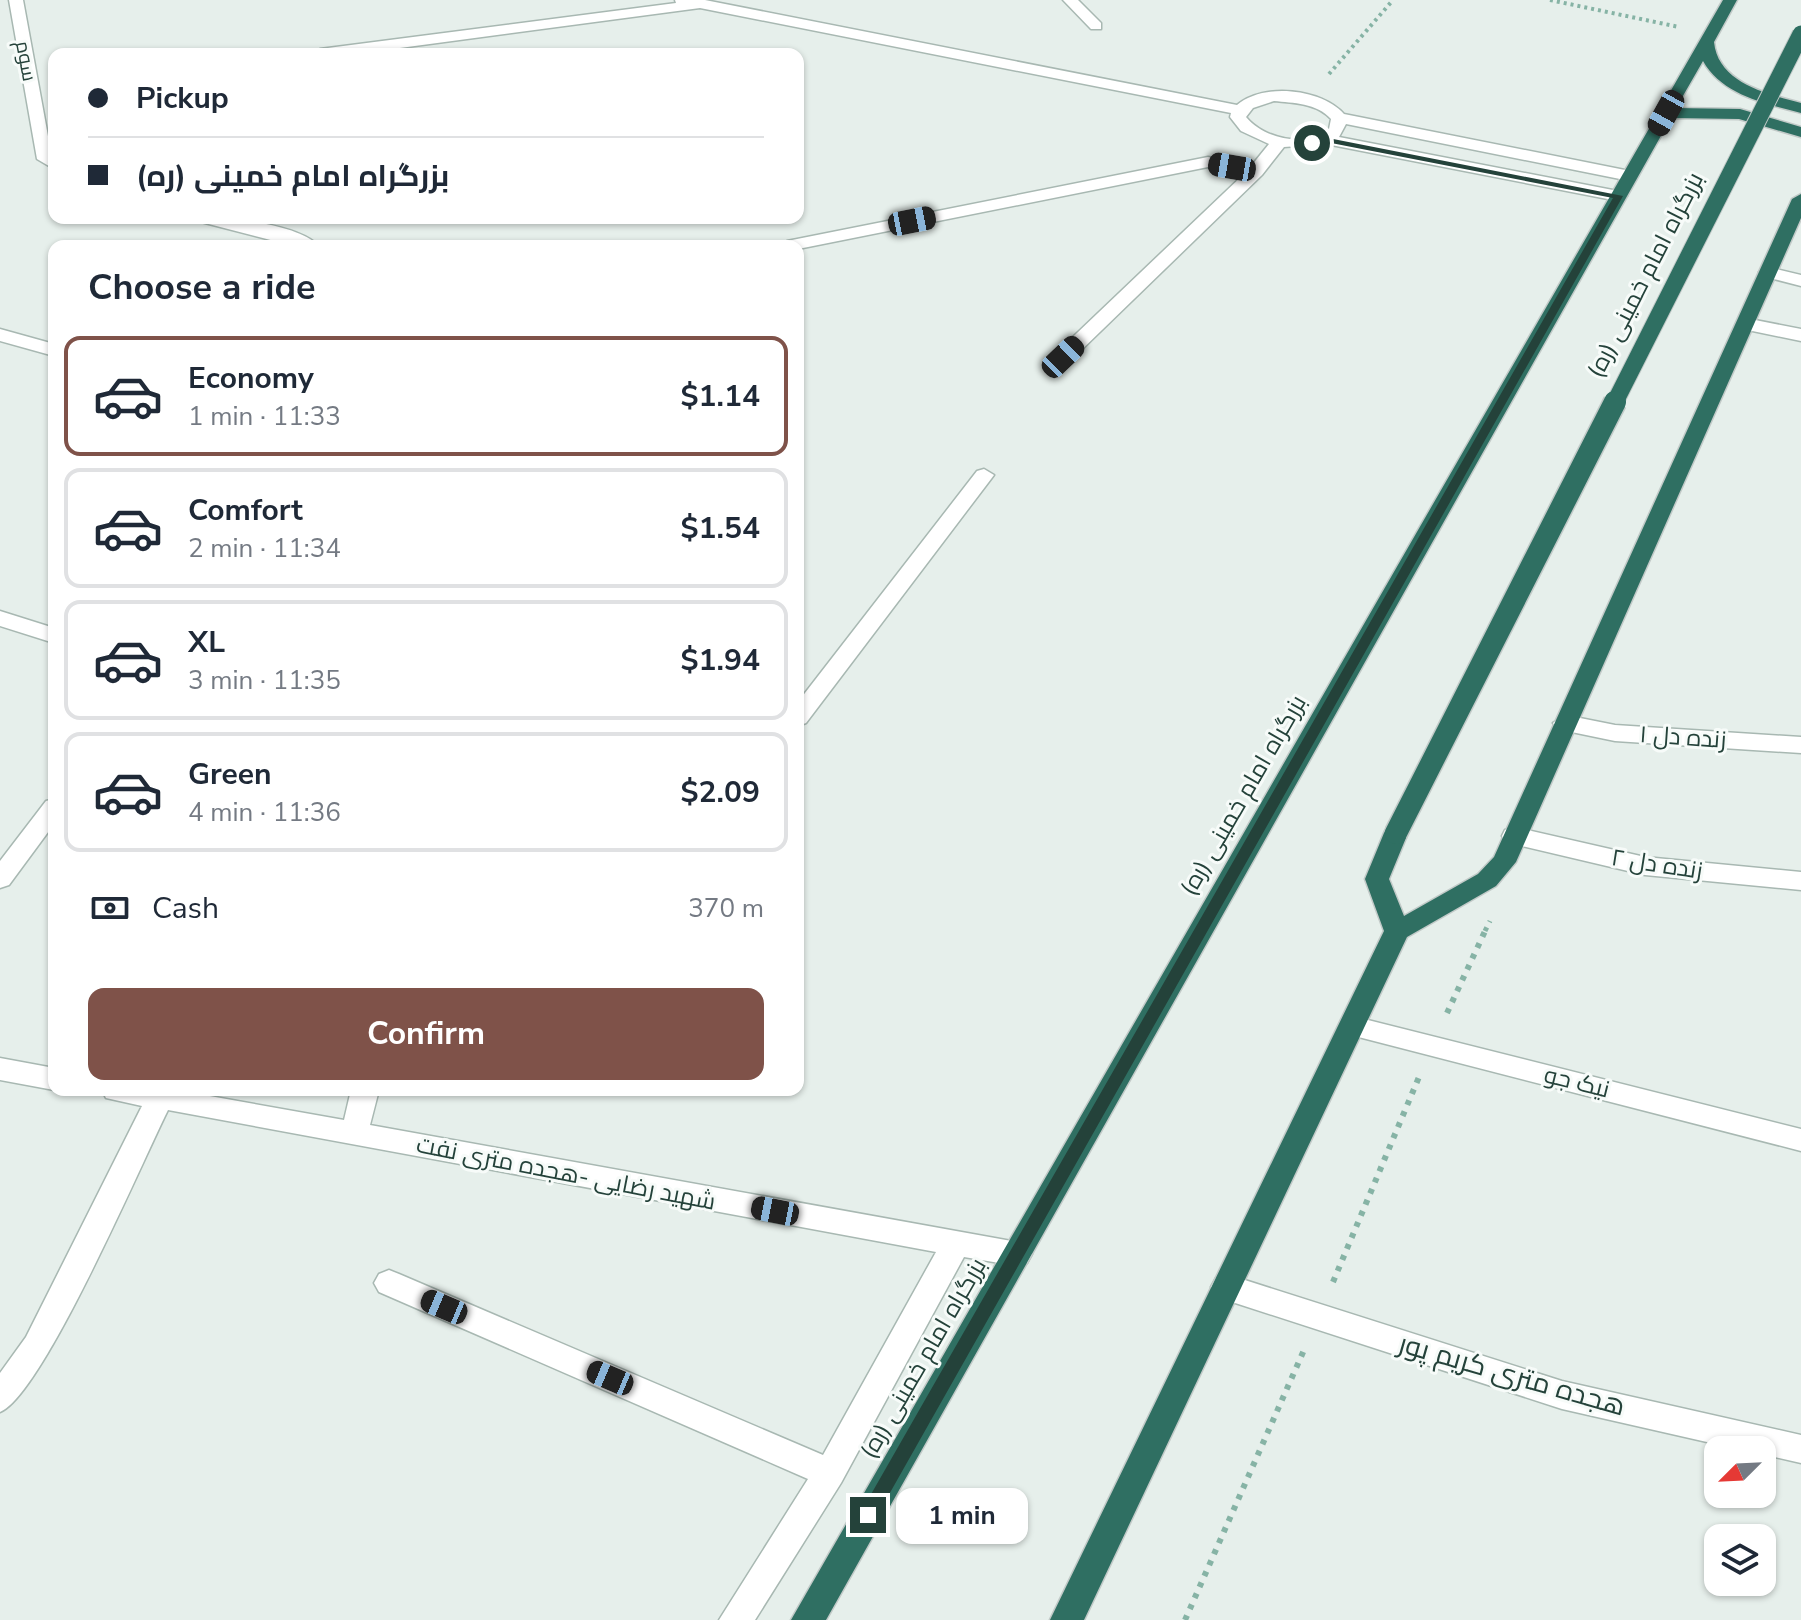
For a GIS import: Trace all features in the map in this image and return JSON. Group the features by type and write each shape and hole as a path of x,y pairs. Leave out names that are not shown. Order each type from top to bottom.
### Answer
{"highway":[{"name":"بزرگراه امام خمینی (ره)","path":"808,1620 1730,0"},
{"name":"بزرگراه امام خمینی (ره)","path":"1397,931 1377,879 1396,833 1801,34"},
{"path":"1709,37 1712,64 1744,89 1801,108"},
{"path":"1744,89 1801,97"},
{"path":"1666,113 1740,114 1801,132"},
{"path":"1067,1620 1397,931 1487,880 1504,862 1801,199"}],"street":[{"name":"سوم","path":"16,0 45,159 48,161"},
{"path":"682,0 1240,110"},
{"path":"1070,0 1096,26"},
{"path":"366,48 701,4"},
{"path":"1274,96 1307,99 1321,103 1339,118 1624,186 1326,139 1279,143 1250,133 1238,117 1240,110 1248,103 1274,96"},
{"path":"1326,139 1340,126 1339,118"},
{"path":"1063,357 1256,171 1279,143"},
{"path":"804,243 1208,162 1256,171"},
{"path":"235,224 294,240"},
{"path":"1768,272 1801,281"},
{"path":"1745,324 1801,335"},
{"path":"0,335 48,348"},
{"path":"804,710 984,475"},
{"path":"0,618 48,634"},
{"name":"زنده دل ۱","path":"1565,723 1615,733 1801,745"},
{"path":"0,879 48,819"},
{"name":"زنده دل ۲","path":"1514,836 1645,866 1801,881"},
{"name":"نیک جو","path":"1352,1026 1801,1140"},
{"path":"0,1069 48,1078"},
{"name":"شهید رضایی -هجده متری نفت","path":"149,1096 1017,1254"},
{"path":"354,1133 363,1096"},
{"path":"0,1398 37,1346 160,1098"},
{"path":"736,1620 830,1473 955,1245"},
{"path":"389,1283 830,1473"},
{"name":"هجده متری کریم پور","path":"1226,1287 1562,1395 1801,1449"}],"path":[{"path":"1307,99 1393,0"},
{"path":"1550,0 1709,37"}],"route":[{"path":"868,1515 1618,196 1326,139 1312,143"}]}
